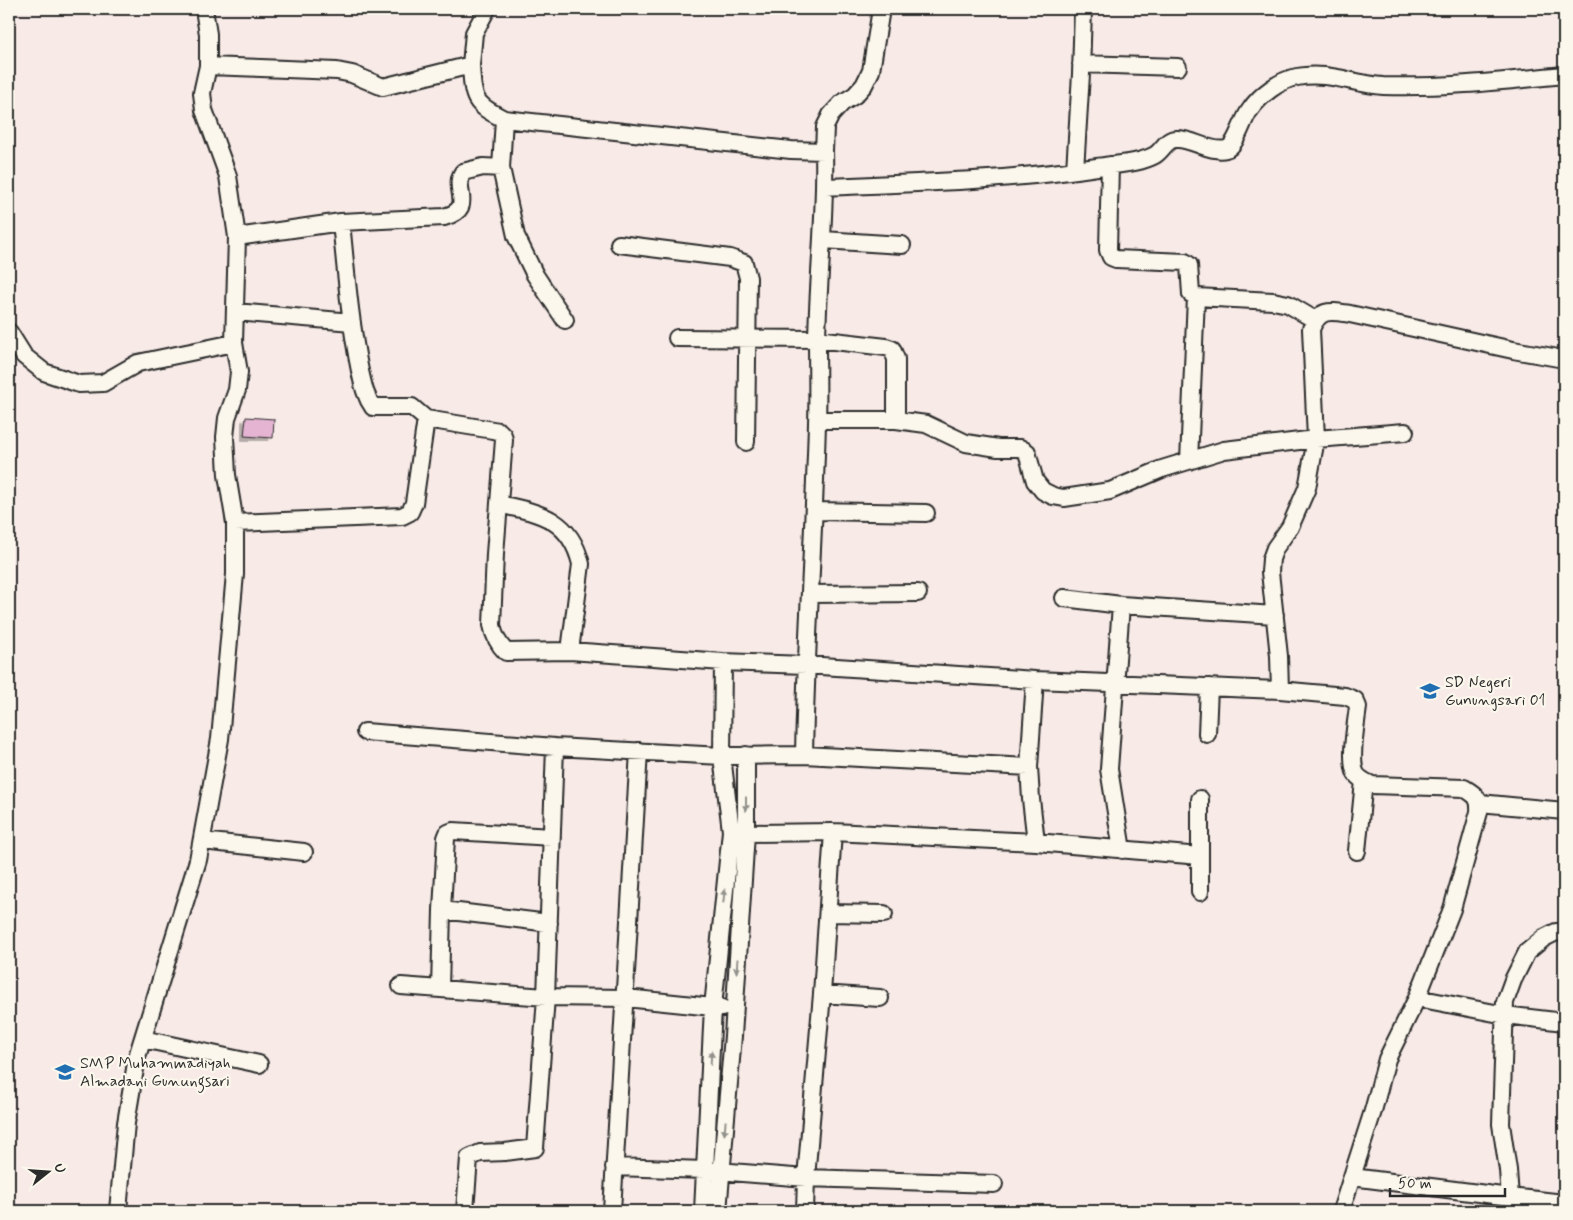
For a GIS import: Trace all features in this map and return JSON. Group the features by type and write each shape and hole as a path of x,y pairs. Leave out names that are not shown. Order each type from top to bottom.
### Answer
{"street":[{"path":"118,1211 126,1123 137,1057 198,860 202,841 220,739 235,574 235,523 227,475 225,437 227,418 237,390 239,372 234,343 237,237 228,176 204,110 202,93 208,66 208,34 204,9"},
{"path":"487,9 474,33 471,65 472,84 475,97 480,105 485,110 504,119 791,150 824,151"},
{"path":"804,755 817,420 817,339 825,186 825,127 842,103 855,95 871,71 880,9"},
{"path":"1075,170 1082,64 1083,9"},
{"path":"1082,64 1178,67"},
{"path":"208,66 336,71 352,74 383,87 471,65"},
{"path":"825,186 997,179 1075,170 1152,156 1160,151 1170,140 1177,139 1218,149 1230,148 1249,110 1259,99 1279,84 1295,77 1318,74 1381,86 1452,86 1564,75"},
{"path":"504,119 501,168 516,236 535,275 565,320"},
{"path":"1110,165 1108,250 1111,257 1116,259 1185,262 1189,265 1191,294 1196,297 1273,301 1288,304 1315,320"},
{"path":"237,237 341,222 444,217 454,214 459,210 462,203 460,176 463,172 483,167 501,168"},
{"path":"341,222 352,322 368,401 373,407 412,407 426,419 499,432 503,435 492,625 494,635 500,647 506,652 570,651 1035,680 1280,690 1345,696 1355,700 1358,707 1354,759 1356,774 1364,781 1372,785 1464,788 1474,794 1480,803 1479,812 1452,910 1417,998 1387,1059 1373,1111 1340,1211"},
{"path":"822,240 902,245"},
{"path":"618,244 730,258 744,263 748,278 746,442"},
{"path":"1189,461 1196,297"},
{"path":"1280,690 1279,656 1270,572 1271,559 1275,548 1290,527 1307,488 1316,439 1311,329 1315,320 1321,314 1330,311 1350,314 1512,350 1564,359"},
{"path":"235,312 352,322"},
{"path":"9,332 24,356 44,372 79,384 103,383 138,363 234,343"},
{"path":"678,338 817,339 892,349 896,359 896,420"},
{"path":"235,523 402,516 410,512 414,502 426,419"},
{"path":"817,420 896,420 926,424 966,443 998,448 1020,448 1027,452 1034,481 1043,491 1053,496 1064,498 1110,491 1162,469 1224,450 1316,439 1405,432"},
{"path":"499,504 546,516 556,523 568,536 578,552 581,564 570,651"},
{"path":"814,511 926,513"},
{"path":"811,594 918,593"},
{"path":"1064,598 1121,605 1275,615"},
{"path":"1121,605 1109,768 1122,850"},
{"path":"703,1211 713,1171 734,1009 738,832 722,756 723,662"},
{"path":"1035,680 1029,767 1036,842"},
{"path":"1207,734 1209,687"},
{"path":"365,732 555,747 722,756 804,755 1029,767"},
{"path":"465,1211 469,1158 480,1153 535,1148 546,997 555,747"},
{"path":"612,1211 639,751"},
{"path":"718,1211 713,1171 713,1007 738,832 746,755"},
{"path":"1357,851 1364,781"},
{"path":"1200,799 1200,892"},
{"path":"1480,803 1564,811"},
{"path":"440,989 442,910 446,838 448,833 453,831 552,837"},
{"path":"738,832 834,832 1036,842 1200,856"},
{"path":"805,1211 806,1178 834,832"},
{"path":"202,841 304,852"},
{"path":"442,910 549,923"},
{"path":"828,913 884,914"},
{"path":"1510,1197 1501,1124 1505,1002 1513,980 1527,952 1550,934 1556,932 1564,933"},
{"path":"401,986 546,997 626,998 734,1009"},
{"path":"822,994 880,998"},
{"path":"1417,998 1505,1015 1564,1022"},
{"path":"143,1039 260,1064"},
{"path":"614,1167 713,1171 806,1178 994,1184"},
{"path":"1352,1176 1564,1203"}],"building":[{"path":"246,417 274,419 273,438 244,436"}],"place":[{"name":"SD Negeri Gunungsari 01","path":"1430,691"},
{"name":"SMP Muhammadiyah Almadani Gunungsari","path":"65,1072"}]}
